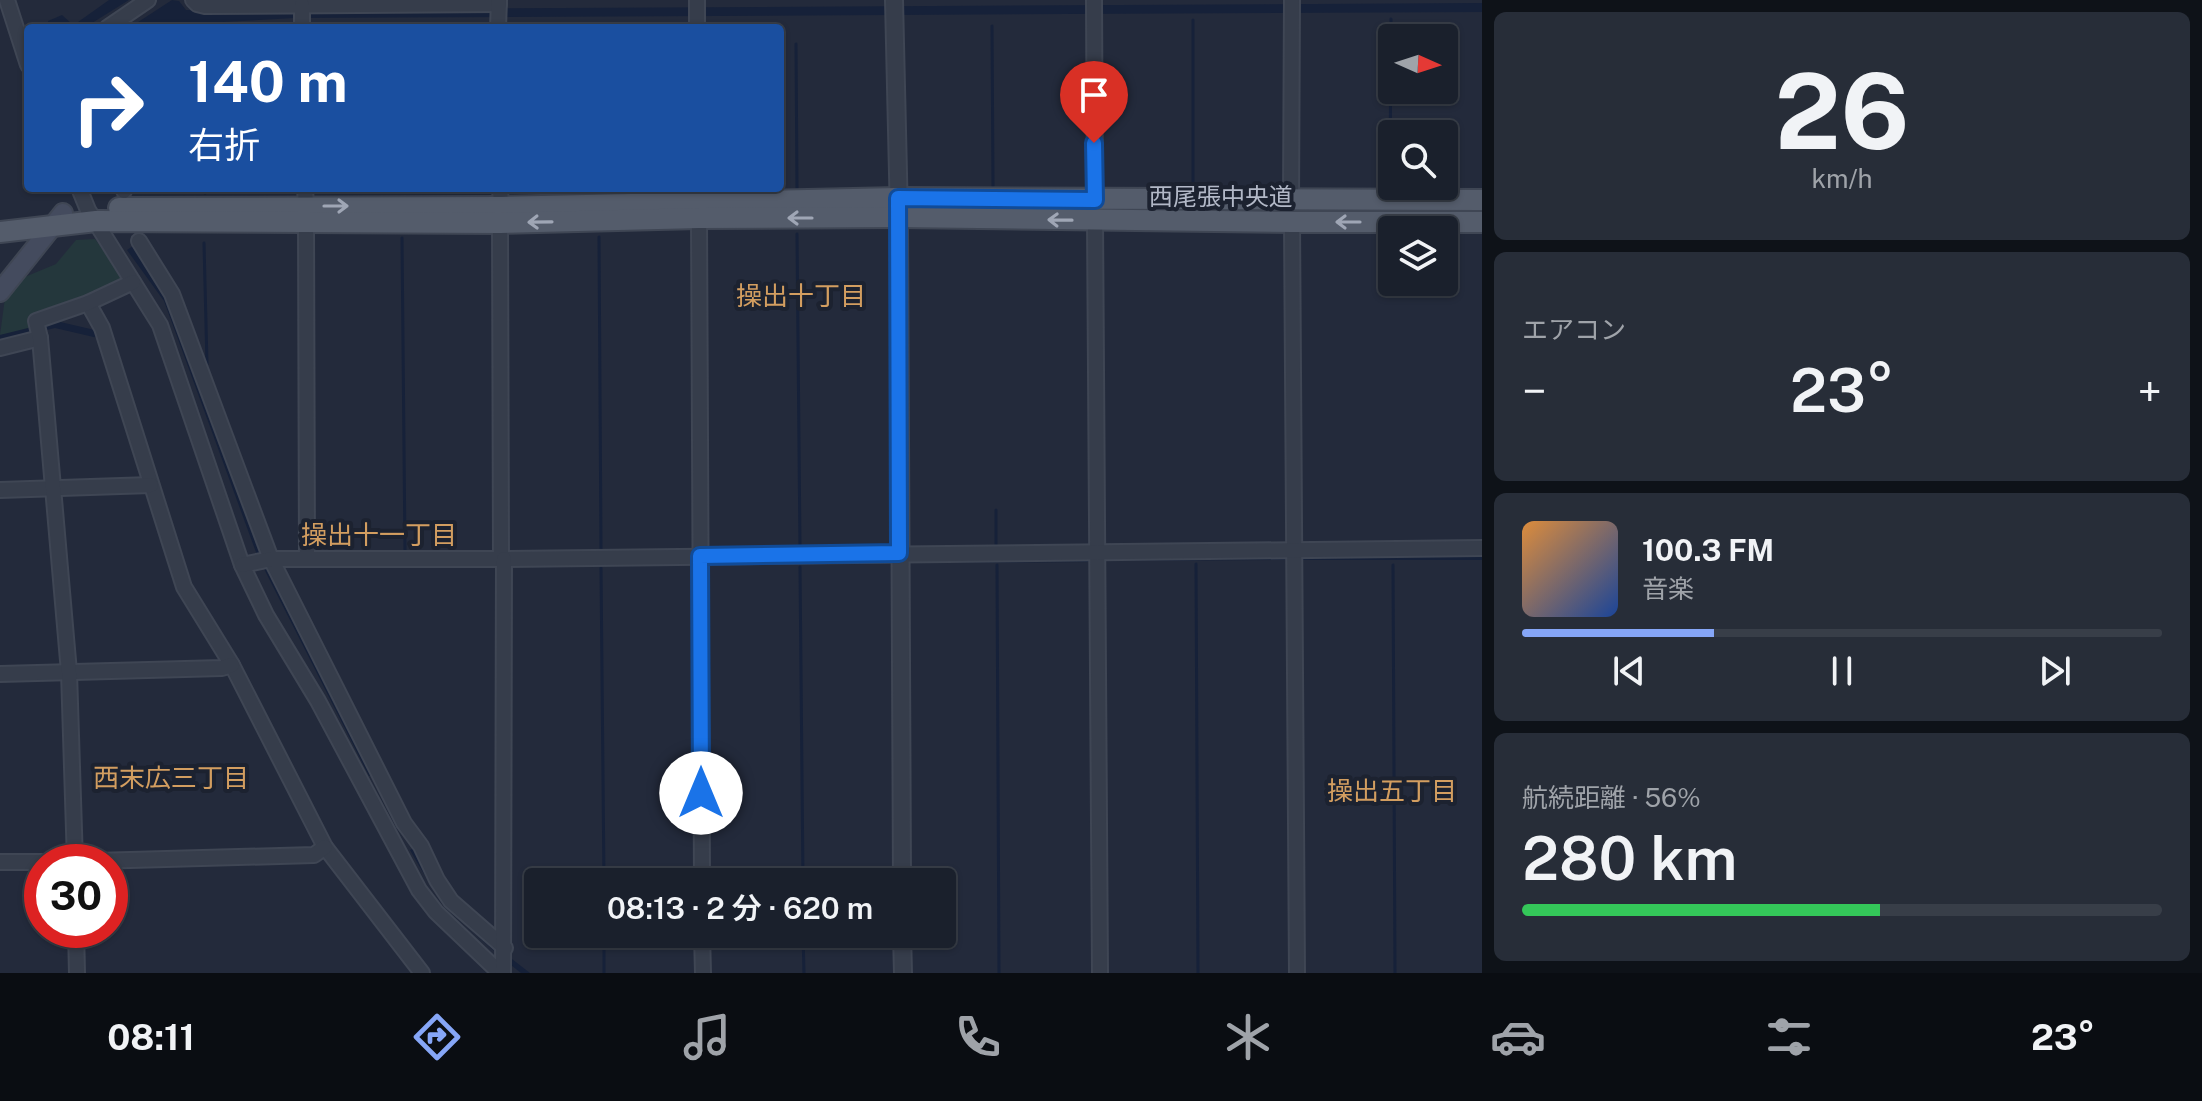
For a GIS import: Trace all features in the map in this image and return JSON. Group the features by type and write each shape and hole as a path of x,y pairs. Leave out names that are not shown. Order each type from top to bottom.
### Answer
{"main road":[{"name":"西尾張中央道","path":"1095,210 1291,200 1482,200"},
{"name":"西尾張中央道","path":"0,232 57,219 92,215 306,205 500,206 699,202 1095,210 1292,222 1482,222"},
{"name":"西尾張中央道","path":"0,218 57,219"},
{"path":"0,292 57,219"}],"street":[{"path":"7,0 24,53"},
{"path":"113,24 148,0"},
{"path":"193,0 205,6 302,7 499,2 498,24"},
{"path":"894,0 902,868"},
{"path":"1094,0 1100,973"},
{"path":"1291,200 1292,0"},
{"path":"697,2 697,24"},
{"path":"302,7 302,24"},
{"path":"81,192 160,325 256,562 404,823 421,846 422,872 451,901 503,964"},
{"path":"699,202 702,868"},
{"path":"306,205 307,559"},
{"path":"500,206 503,964"},
{"path":"1292,222 1297,973"},
{"path":"139,241 172,294 256,562 266,615 422,872 436,912 503,964"},
{"path":"74,844 69,672 36,321 88,303 133,282"},
{"path":"88,303 102,328 146,486 184,587 320,851 422,973"},
{"path":"0,348 40,338"},
{"path":"0,490 146,486"},
{"path":"256,562 307,559 1482,548"},
{"path":"0,674 227,667"},
{"path":"128,860 320,851"},
{"path":"0,862 24,862"},
{"path":"76,948 77,973"},
{"path":"702,948 703,973"},
{"path":"902,948 903,973"}],"green space":[{"path":"95,239 124,278 88,298 33,318 31,329 0,335 5,298 20,279 56,264 76,240"}],"water":[{"path":"109,0 129,0 90,24 48,24 48,21 62,15 71,23 78,22"},
{"path":"172,0 179,1 186,10 1482,3 1482,12 295,18 135,24"},
{"path":"133,246 169,299 263,553 375,773 369,776 257,555 164,301 127,250"},
{"path":"56,321 99,331 180,587 230,671 319,846 414,973 315,847 222,663 179,595 98,338 55,328 0,341 0,335"},
{"path":"1482,556 1482,560 1302,560 1302,557"},
{"path":"1289,557 1289,560 1103,561 1103,558"},
{"path":"1091,559 1091,562 906,563 906,560"},
{"path":"416,847 430,876 499,949 530,973 521,973 445,903 410,850"}],"waterway":[{"path":"1390,120 1391,19"},
{"path":"1193,20 1193,186"},
{"path":"992,26 993,186"},
{"path":"796,44 797,189"},
{"path":"797,234 800,548"},
{"path":"599,237 601,549"},
{"path":"402,238 405,552"},
{"path":"204,243 207,364"},
{"path":"996,510 996,546"},
{"path":"1196,564 1198,973"},
{"path":"997,565 999,973"},
{"path":"1393,565 1395,973"},
{"path":"800,567 803,868"},
{"path":"601,568 604,868"},
{"path":"297,849 313,848"},
{"path":"604,948 604,973"},
{"path":"803,948 804,973"}],"district":[{"name":"操出十丁目","path":"801,295"},
{"name":"操出十一丁目","path":"379,534"},
{"name":"西末広三丁目","path":"171,777"},
{"name":"操出五丁目","path":"1392,790"}],"route":[{"path":"701,793 700,556 899,553 898,198 1095,200 1094,143"}]}
